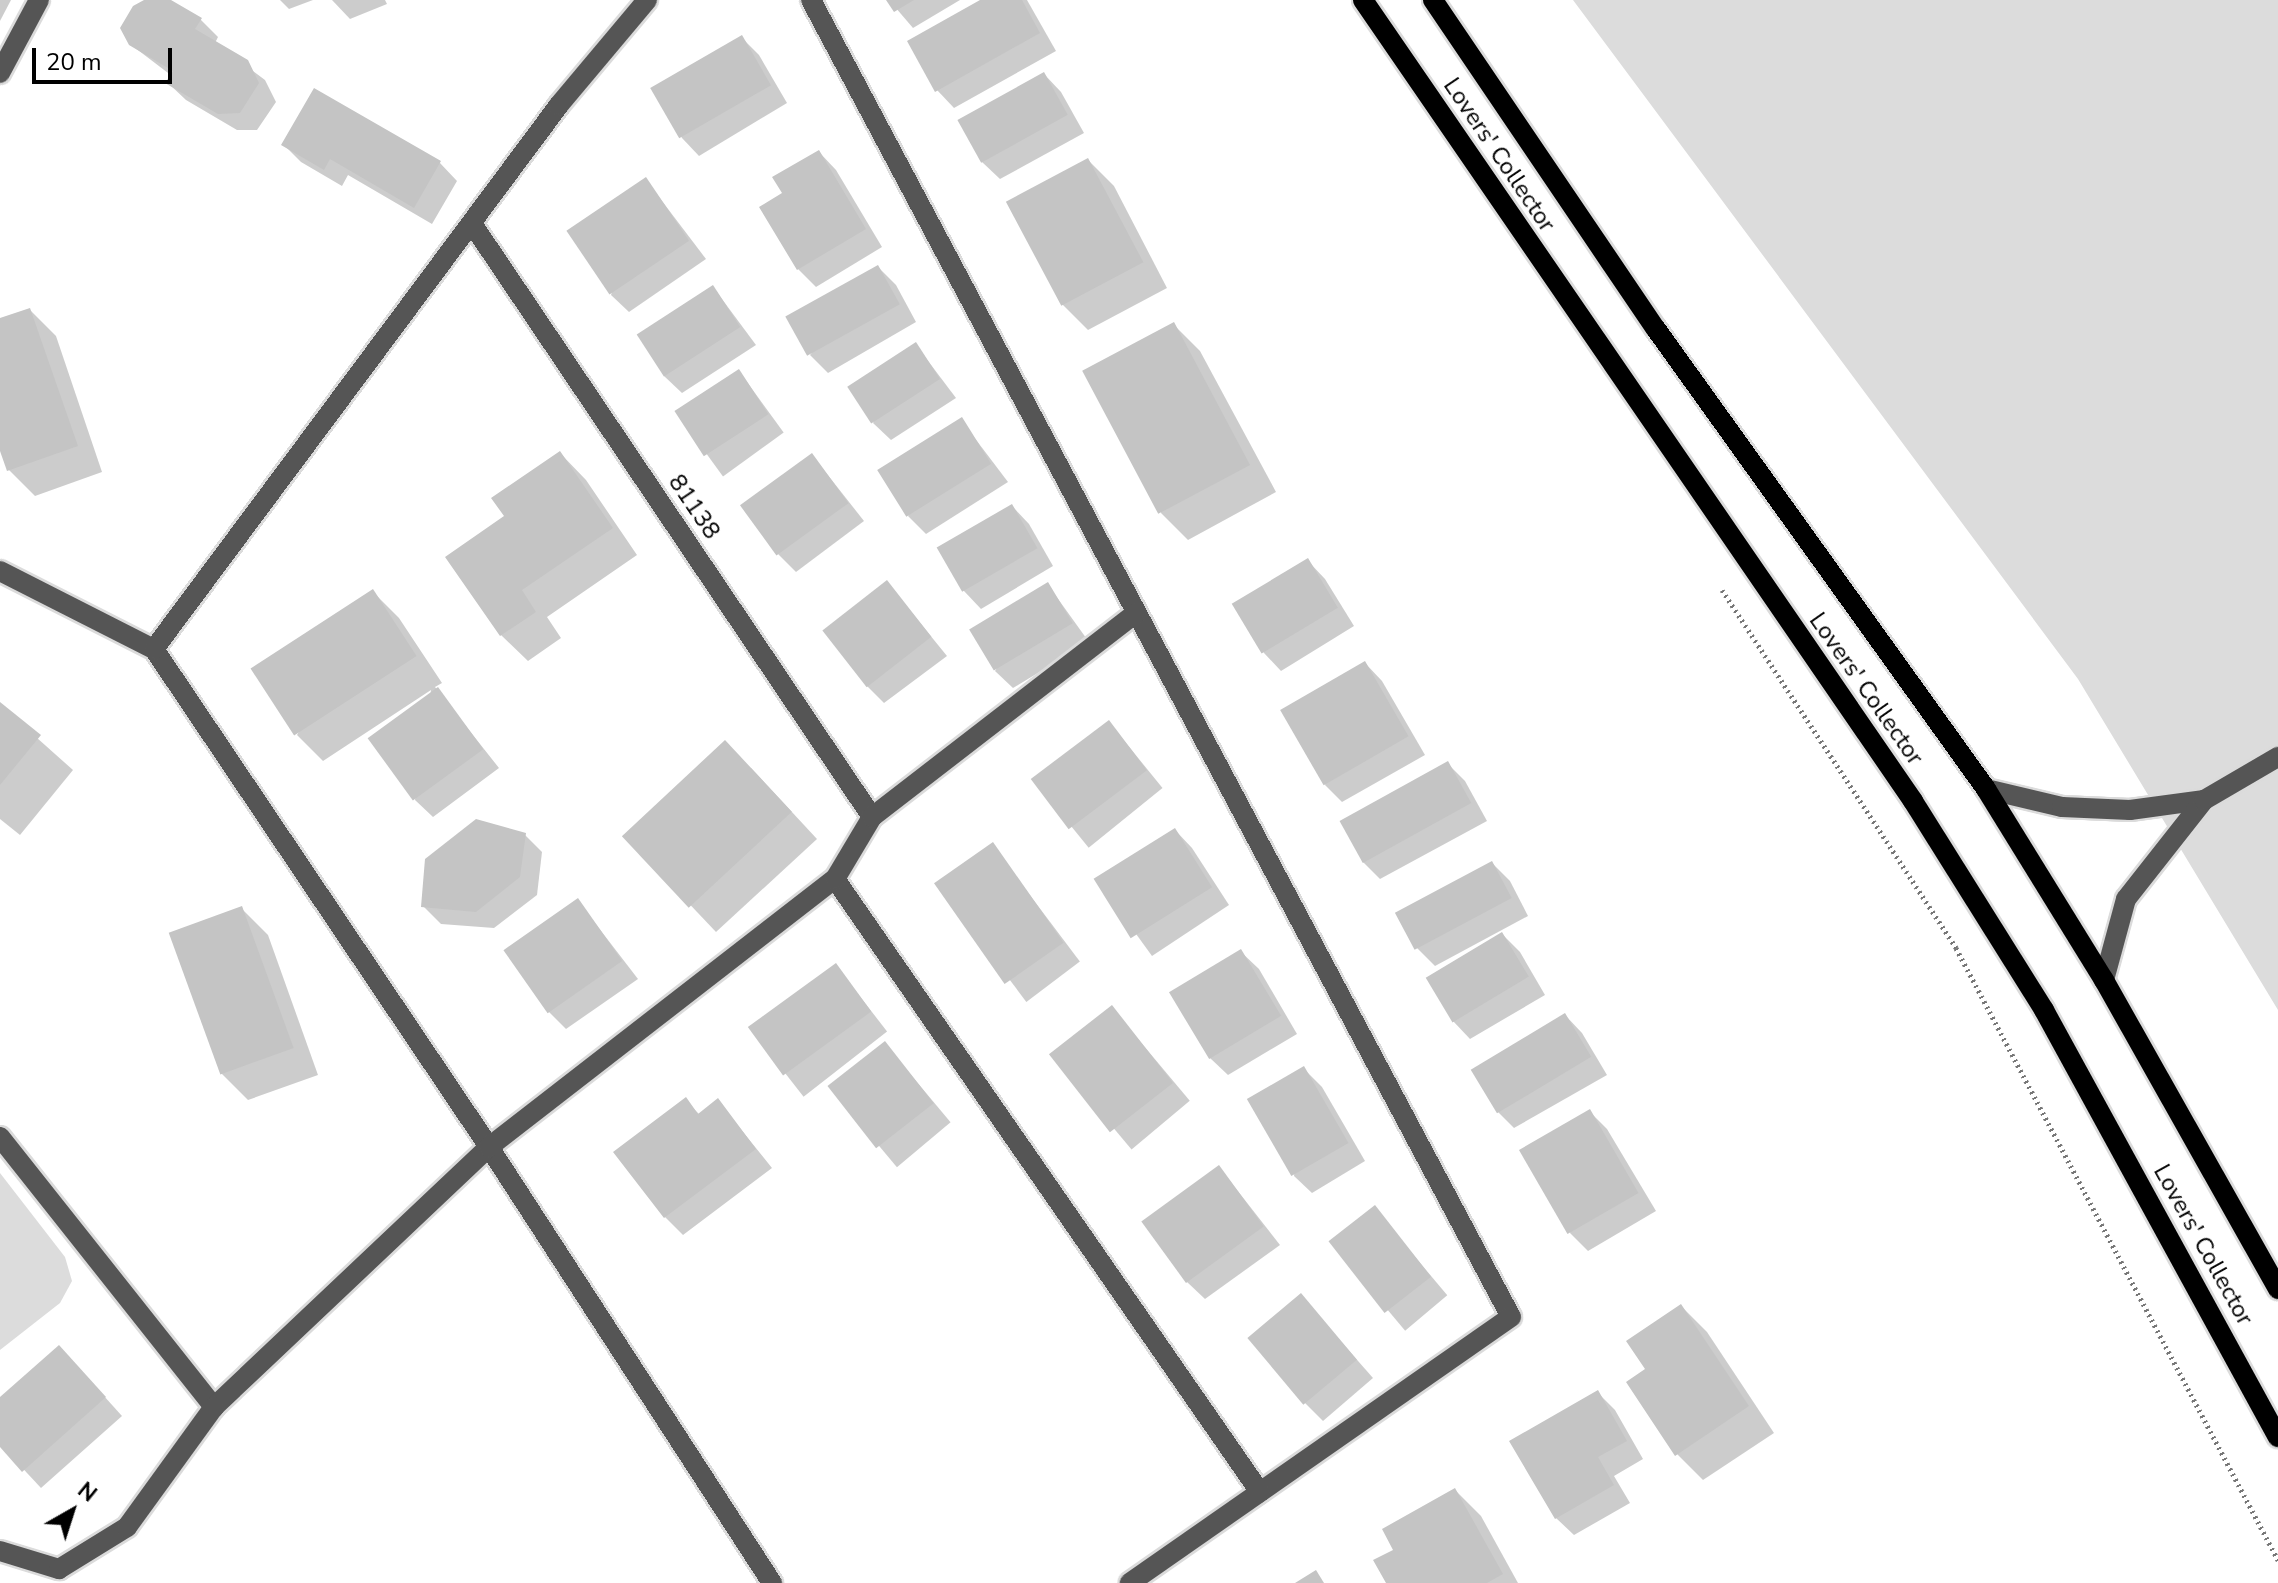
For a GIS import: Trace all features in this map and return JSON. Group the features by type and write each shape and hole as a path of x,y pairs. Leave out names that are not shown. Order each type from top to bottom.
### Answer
{"main road":[{"name":"Lovers' Collector","path":"1363,0 1913,801 2044,1010 2278,1437"},
{"name":"Lovers' Collector","path":"1433,0 1656,329 1986,789 2104,980 2278,1289"}],"street":[{"path":"0,73 39,0"},
{"path":"154,649 473,225 559,105 647,0"},
{"path":"811,0 1511,1317 1130,1583"},
{"name":"81138","path":"473,225 872,817"},
{"path":"0,571 154,649 489,1147 772,1583"},
{"path":"0,1551 59,1569 127,1527 214,1407 489,1147 835,879 872,817 1135,614"},
{"path":"2104,980 2126,899 2204,800 2278,757"},
{"path":"1986,789 2062,807 2130,810 2204,800"},
{"path":"835,879 1260,1492"},
{"path":"0,1137 214,1407"}],"path":[{"path":"1717,582 1956,948 2278,1560"}],"shaded area":[{"path":"1573,0 2278,0 2278,1010 2078,679"},
{"path":"0,1173 65,1257 72,1281 60,1303 0,1350"}],"building":[{"path":"144,0 171,0 202,18 195,29 248,60 259,83 240,113 218,114 165,83 173,71 129,45 120,28 133,6"},
{"path":"886,0 914,0 894,12"},
{"path":"980,0 1022,0 1040,33 935,92 907,41"},
{"path":"742,35 771,85 679,138 650,88"},
{"path":"1044,72 1068,115 981,163 957,120"},
{"path":"314,88 441,161 414,208 330,159 324,170 281,145"},
{"path":"819,150 866,229 797,270 759,207 782,193 772,177"},
{"path":"1088,158 1143,262 1061,306 1006,202"},
{"path":"646,177 689,241 609,295 566,231"},
{"path":"878,265 900,304 807,356 785,316"},
{"path":"713,285 740,327 664,376 637,335"},
{"path":"30,308 78,446 7,471 0,451 0,318"},
{"path":"1174,322 1250,465 1158,514 1082,371"},
{"path":"916,342 940,379 871,424 847,387"},
{"path":"739,369 768,414 704,456 674,411"},
{"path":"962,417 991,464 906,517 877,470"},
{"path":"560,451 613,528 522,590 536,612 500,636 445,557 504,516 491,498"},
{"path":"812,453 848,503 776,555 740,505"},
{"path":"1012,504 1038,548 962,592 937,548"},
{"path":"1308,558 1338,608 1262,654 1232,604"},
{"path":"887,580 931,637 867,687 822,630"},
{"path":"1048,582 1073,623 994,671 969,629"},
{"path":"373,589 417,656 294,736 251,669"},
{"path":"1365,661 1408,736 1324,785 1280,710"},
{"path":"438,687 483,749 413,800 368,738"},
{"path":"0,702 41,735 0,785"},
{"path":"1109,720 1147,770 1069,829 1031,779"},
{"path":"725,740 792,812 689,908 622,836"},
{"path":"1448,761 1471,803 1363,863 1340,821"},
{"path":"476,819 526,833 520,877 476,912 421,907 425,859"},
{"path":"1175,828 1212,887 1131,938 1094,879"},
{"path":"993,842 1064,943 1005,984 934,883"},
{"path":"1492,861 1512,898 1415,950 1395,913"},
{"path":"578,898 622,961 548,1013 503,950"},
{"path":"242,906 294,1048 220,1075 169,933"},
{"path":"1502,932 1529,977 1452,1022 1426,978"},
{"path":"1241,949 1281,1016 1209,1059 1169,992"},
{"path":"836,963 871,1012 783,1076 748,1027"},
{"path":"1112,1005 1173,1083 1110,1132 1049,1054"},
{"path":"1565,1013 1591,1057 1497,1113 1471,1070"},
{"path":"885,1041 934,1103 876,1148 827,1086"},
{"path":"1304,1066 1348,1143 1291,1176 1247,1099"},
{"path":"686,1097 698,1114 718,1098 756,1149 664,1218 613,1152"},
{"path":"1590,1109 1638,1193 1567,1234 1519,1150"},
{"path":"1219,1165 1264,1226 1186,1283 1141,1221"},
{"path":"1375,1205 1431,1277 1385,1313 1329,1241"},
{"path":"1301,1293 1357,1360 1303,1405 1247,1338"},
{"path":"1681,1304 1749,1406 1675,1456 1626,1382 1645,1369 1626,1341"},
{"path":"59,1345 106,1397 22,1472 0,1447 0,1397"},
{"path":"1598,1390 1627,1441 1598,1457 1614,1485 1555,1519 1509,1441"},
{"path":"1455,1488 1503,1574 1487,1583 1386,1583 1373,1560 1393,1550 1382,1529"},
{"path":"1316,1570 1324,1583 1295,1583"}]}
